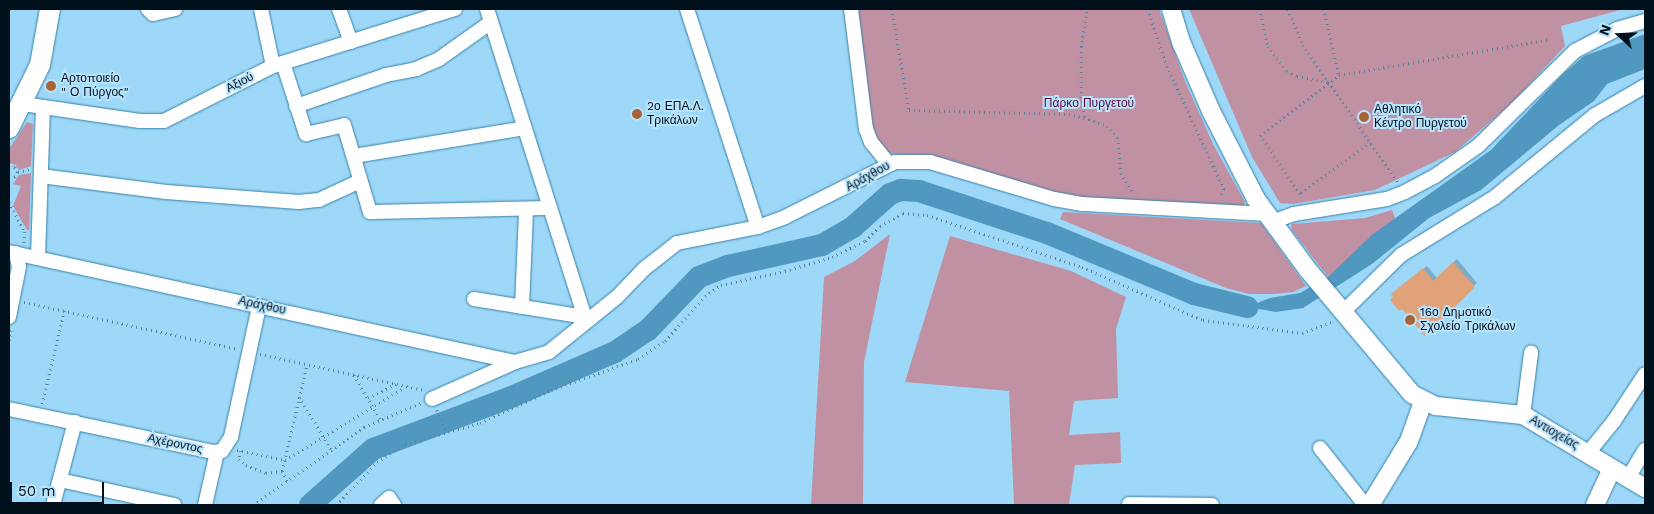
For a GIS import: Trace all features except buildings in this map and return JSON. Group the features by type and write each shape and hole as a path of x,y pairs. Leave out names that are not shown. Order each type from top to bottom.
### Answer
{"main road":[{"path":"10,125 23,104 43,56 50,9"}],"street":[{"path":"148,9 153,14 175,9"},
{"path":"261,9 278,65 306,134 344,125 370,212 550,208"},
{"path":"339,9 351,42"},
{"name":"Αξιού","path":"23,104 140,121 164,121 278,65 455,9"},
{"path":"687,9 758,226"},
{"path":"851,9 866,130 871,142 888,164"},
{"path":"1171,9 1182,44 1211,111 1269,218 1308,270 1412,394 1423,402 1409,441 1370,505"},
{"path":"296,106 386,76 416,69 439,59 489,16 586,319 474,299"},
{"path":"1269,218 1387,199 1405,192 1435,176 1478,146 1575,51 1617,29 1645,21"},
{"path":"1341,309 1401,256 1495,197 1595,116 1645,86"},
{"path":"38,258 37,172 43,107"},
{"path":"354,156 525,128"},
{"name":"Αράχθου","path":"432,399 515,362 549,352 677,243 758,226 813,206 888,164 910,160 930,162 1054,199 1083,204 1269,218"},
{"path":"37,172 166,192 299,202 320,200 360,182"},
{"path":"522,307 526,210"},
{"path":"9,317 19,268 16,253"},
{"name":"Αράχθου","path":"16,253 515,362"},
{"path":"205,505 221,450 231,438 259,306"},
{"path":"1523,415 1532,353"},
{"path":"1588,453 1614,421 1645,374"},
{"name":"Αντιοχείας","path":"1423,402 1463,410 1523,415 1645,488"},
{"name":"Αχέροντος","path":"9,409 221,450"},
{"path":"53,505 75,422"},
{"path":"1320,448 1364,505"},
{"path":"1628,478 1645,450"},
{"path":"1595,505 1612,469"},
{"path":"60,480 174,505"},
{"path":"381,505 389,498 394,505"},
{"path":"1129,504 1212,505"}],"path":[{"path":"892,9 909,110 1070,114 1084,117 1114,133 1125,184 1136,196"},
{"path":"1084,117 1081,98 1081,47 1087,9"},
{"path":"1148,9 1167,66 1224,190 1217,200"},
{"path":"1260,9 1268,46 1287,70 1297,76 1329,82"},
{"path":"1288,9 1293,28 1405,192"},
{"path":"1324,9 1339,75"},
{"path":"1371,143 1300,194 1260,136 1317,95 1329,82 1339,75 1547,40"},
{"path":"9,166 15,167 18,172"},
{"path":"18,172 37,172"},
{"path":"9,178 15,177 18,172"},
{"path":"9,202 25,232 16,253"},
{"path":"336,505 361,476 390,452 426,436 480,423 551,390 638,359 666,341 706,296 722,285 785,271 832,256 865,241 880,226 903,213 928,215 1073,264 1203,320 1302,333 1333,322 1341,309"},
{"path":"17,300 428,391 447,432"},
{"path":"42,406 64,310"},
{"path":"287,481 282,471 307,364"},
{"path":"354,375 380,419"},
{"path":"368,398 396,384"},
{"path":"221,450 241,451 285,460 406,386"},
{"path":"299,397 331,448"},
{"path":"253,505 331,448 380,419 432,399"},
{"path":"33,404 51,408"},
{"path":"241,451 239,459 246,465 266,473 282,471"}],"green space":[{"name":"Πάρκο Πυργετού","path":"857,9 1159,9 1185,81 1213,144 1245,202 1242,209 1080,199 916,156 887,153 873,139"},
{"name":"Αθλητικό Κέντρο Πυργετού","path":"1189,9 1624,9 1561,26 1565,46 1512,103 1455,152 1375,190 1293,204 1280,203 1252,157"},
{"path":"27,122 33,124 31,166 19,170 16,165 9,163 9,149"},
{"path":"31,173 29,230 27,230 13,206 21,186 13,184 19,175"},
{"path":"1392,210 1395,218 1328,277 1291,229 1292,224 1365,218"},
{"path":"1063,212 1261,223 1306,286 1293,292 1275,294 1249,294 1226,288 1060,219"},
{"path":"890,234 864,362 863,505 811,505 824,277 855,261"},
{"path":"950,236 1071,271 1126,297 1116,329 1118,398 1074,401 1069,435 1120,432 1121,463 1075,465 1069,505 1014,505 1009,391 905,382"}],"water":[{"path":"1645,34 1645,69 1607,84 1594,101 1559,125 1481,190 1429,218 1372,264 1303,308 1276,312 1247,307 1270,298 1300,293 1328,277 1373,234 1491,150 1562,75 1584,56"}],"waterway":[{"path":"310,505 373,449 509,398 615,352 648,330 699,277 728,266 822,245 853,227 890,194 901,190 919,191 1047,233 1194,294 1247,307"}],"place":[{"name":"Αρτοποιείο \" Ο Πύργος\"","path":"51,86"},
{"name":"2ο ΕΠΑ.Λ. Τρικάλων","path":"637,114"},
{"name":"Αθλητικό Κέντρο Πυργετού","path":"1364,117"},
{"name":"16ο Δημοτικό Σχολείο Τρικάλων","path":"1410,320"}]}
